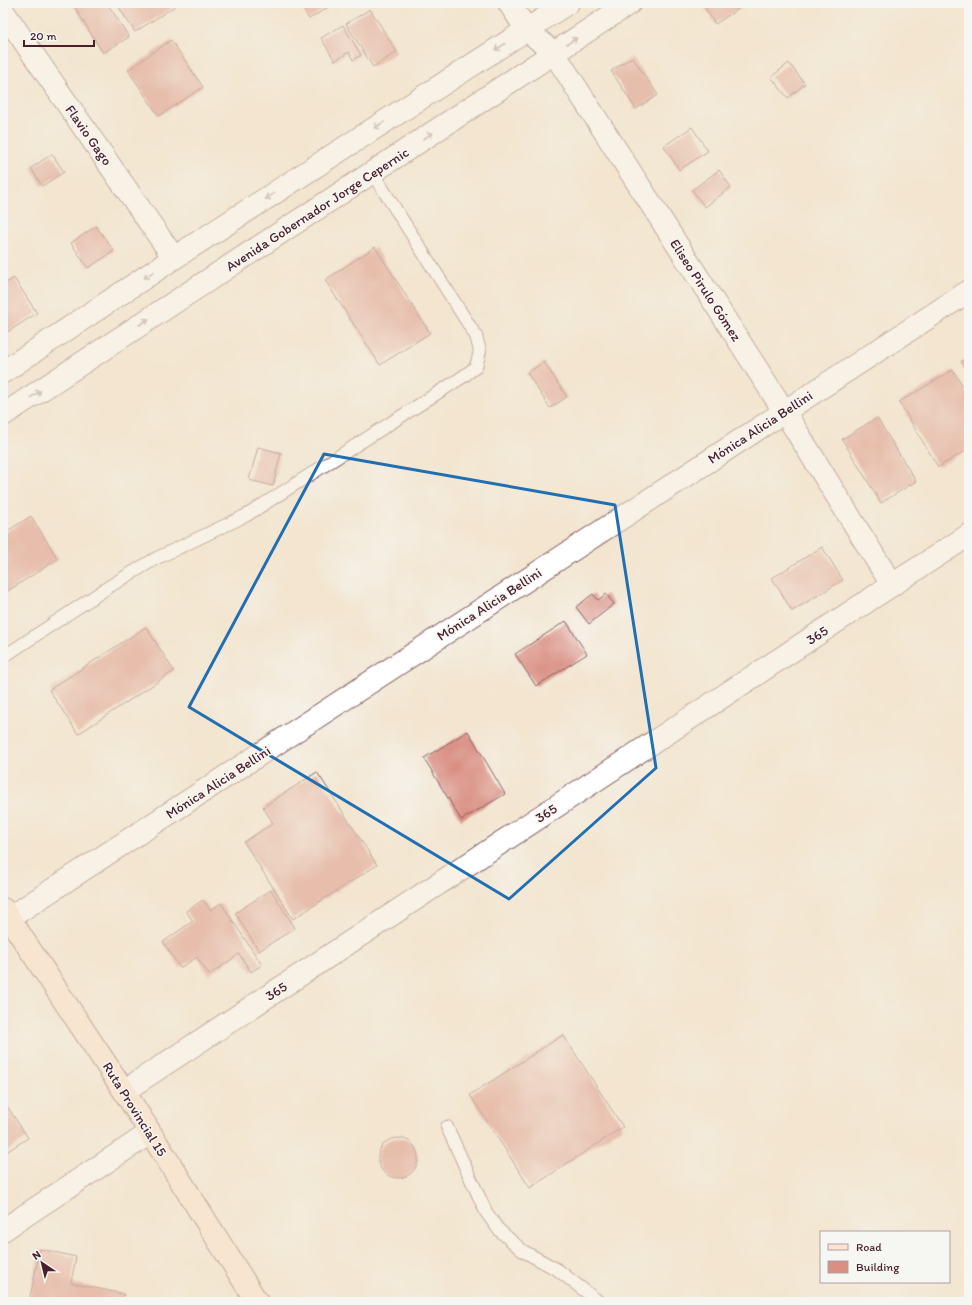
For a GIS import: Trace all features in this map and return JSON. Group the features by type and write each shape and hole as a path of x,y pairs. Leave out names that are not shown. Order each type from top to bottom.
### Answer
{"main road":[{"name":"Ruta Provincial 15","path":"5,916 124,1091 257,1302"}],"street":[{"name":"Eliseo Pirulo Gómez","path":"509,3 527,30 554,53 784,411 892,585"},
{"path":"3,372 174,258 568,3"},
{"name":"Avenida Gobernador Jorge Cepernic","path":"3,415 630,3"},
{"name":"Flavio Gago","path":"3,11 174,258"},
{"name":"Mónica Alicia Bellini","path":"5,916 969,291"},
{"name":"365","path":"124,1091 969,535"},
{"path":"3,1230 150,1133"}],"lane":[{"path":"3,657 110,586 155,559 246,515 476,367 480,350 476,336 372,172"},
{"path":"447,1127 486,1212 499,1230 523,1252 558,1270 599,1302"}],"highlighted area":[{"path":"324,454 615,505 656,768 509,899 189,707"}],"building":[{"path":"72,3 107,3 129,37 103,53"},
{"path":"116,3 180,3 135,32"},
{"path":"299,3 335,3 309,19"},
{"path":"702,3 742,3 743,6 715,24"},
{"path":"370,9 397,52 373,67 346,24"},
{"path":"343,25 361,55 353,60 349,52 335,61 321,38"},
{"path":"171,40 203,87 159,116 128,70"},
{"path":"632,57 658,95 636,109 611,71"},
{"path":"789,63 805,84 788,98 771,77"},
{"path":"692,127 708,151 679,170 664,146"},
{"path":"52,154 64,172 42,186 31,168"},
{"path":"719,170 731,187 705,207 692,190"},
{"path":"96,226 114,251 88,268 71,243"},
{"path":"375,247 430,333 380,365 325,280"},
{"path":"14,278 37,313 3,335 3,285"},
{"path":"969,357 969,374 961,362"},
{"path":"544,362 567,397 550,408 527,373"},
{"path":"953,370 969,396 969,449 938,467 899,402"},
{"path":"877,418 916,481 881,503 842,439"},
{"path":"258,447 281,453 273,486 249,480"},
{"path":"31,516 58,559 3,594 3,534"},
{"path":"822,547 843,580 792,611 772,578"},
{"path":"593,594 598,600 606,594 614,604 589,624 576,607"},
{"path":"566,621 587,654 536,686 515,654"},
{"path":"146,627 174,671 78,734 49,690"},
{"path":"468,731 505,794 461,820 424,758"},
{"path":"317,772 377,865 293,919 244,842 273,823 263,807"},
{"path":"271,890 295,928 259,951 235,913"},
{"path":"203,900 210,910 221,903 262,965 251,972 239,954 209,975 197,957 180,968 163,942 193,921 186,911"},
{"path":"563,1035 623,1127 530,1188 470,1095"},
{"path":"3,1100 28,1138 3,1154"},
{"path":"394,1138 402,1138 409,1141 415,1147 418,1158 415,1169 409,1175 402,1178 394,1178 387,1175 381,1169 378,1162 378,1154 381,1147 387,1141"},
{"path":"40,1249 76,1257 71,1283 124,1294 122,1302 29,1302"}]}
